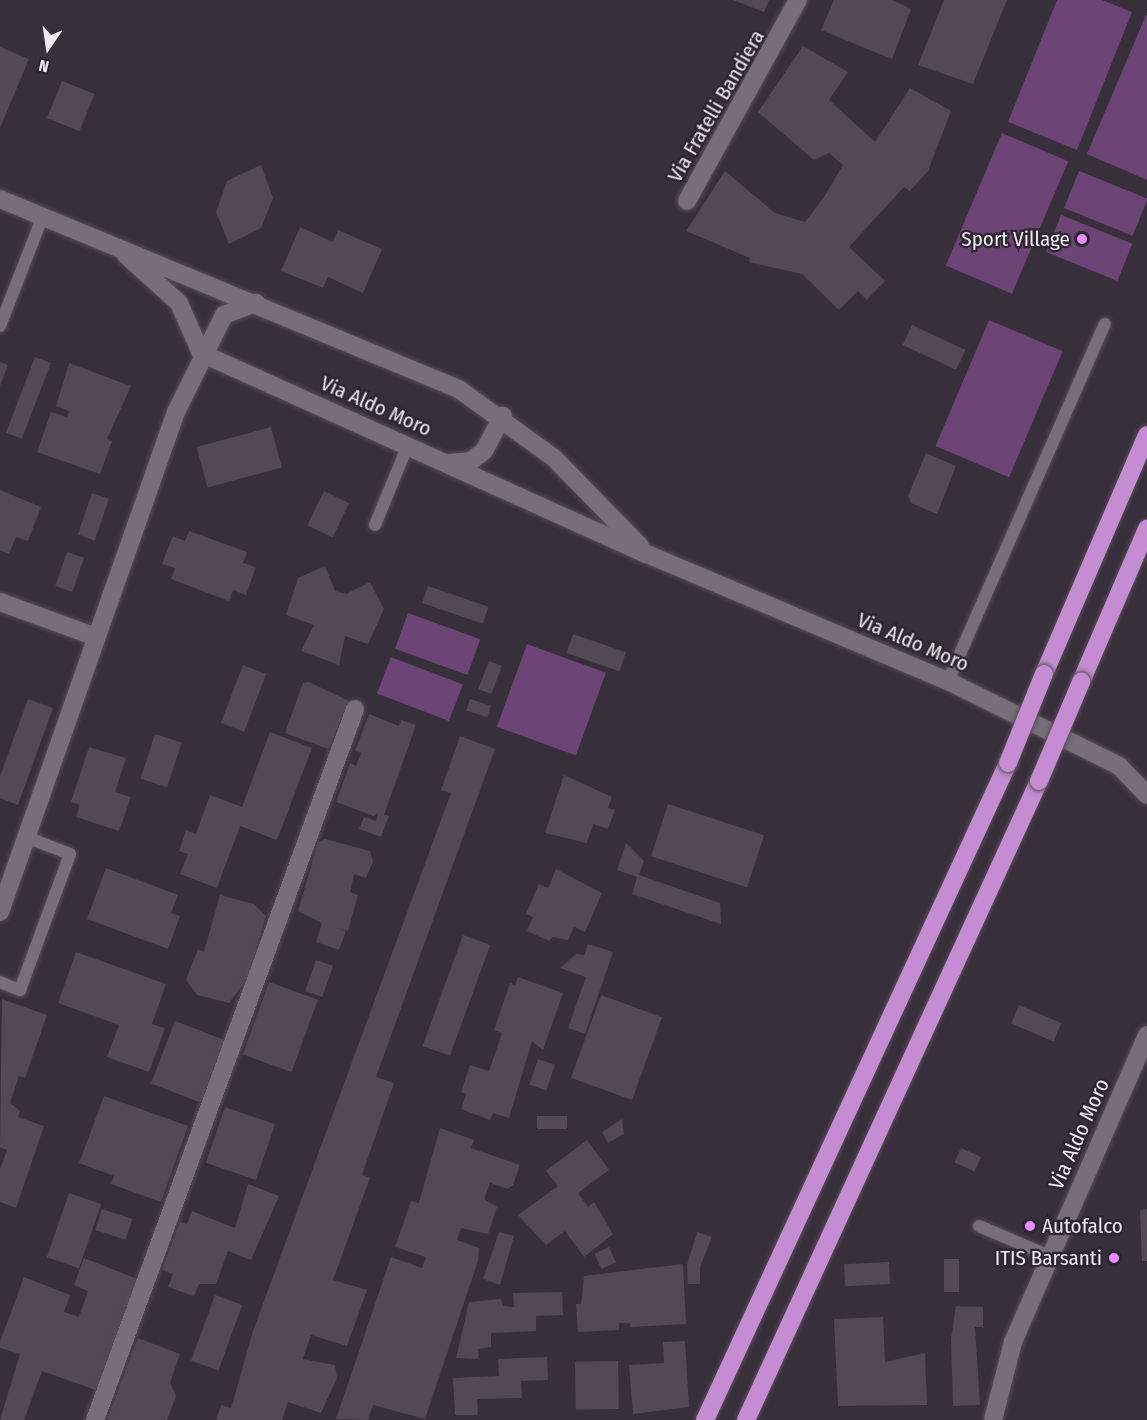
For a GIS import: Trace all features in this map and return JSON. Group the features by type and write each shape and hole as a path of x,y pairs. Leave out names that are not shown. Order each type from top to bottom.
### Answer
{"highway":[{"path":"705,1420 1008,763 1147,435"},
{"path":"747,1420 1039,781 1147,529"}],"street":[{"name":"Via Fratelli Bandiera","path":"687,201 798,0"},
{"name":"Via Aldo Moro","path":"0,199 126,255 256,303 460,390 503,416 554,458 647,554"},
{"name":"Via Aldo Moro","path":"126,255 179,303 201,353 647,554 948,681 1119,766 1147,795"},
{"path":"0,912 96,637 201,353 224,315 256,303"},
{"path":"449,463 471,461 484,451 503,416"},
{"path":"0,602 96,637"},
{"path":"95,1420 356,709"},
{"name":"Via Aldo Moro","path":"993,1420 1013,1342 1147,1035"}],"lane":[{"path":"0,326 42,218"},
{"path":"948,681 1105,324"},
{"path":"375,525 408,445"},
{"path":"0,982 20,990 70,854 26,837"},
{"path":"979,1226 1049,1256"}],"shaded area":[{"path":"1057,0 1102,0 1132,12 1077,150 1008,122"},
{"path":"1147,15 1147,180 1087,154"},
{"path":"1002,133 1068,161 1012,294 946,266"},
{"path":"1079,171 1147,198 1133,236 1064,208"},
{"path":"1061,215 1132,244 1117,281 1046,252"},
{"path":"989,320 1063,351 1009,477 935,446"},
{"path":"408,613 480,639 467,675 395,649"},
{"path":"527,644 606,673 576,755 497,727"},
{"path":"391,657 463,685 449,721 377,693"}],"building":[{"path":"733,0 769,0 764,12"},
{"path":"834,0 892,0 911,9 892,59 821,30"},
{"path":"944,0 1007,0 973,84 918,65"},
{"path":"803,46 848,72 829,100 875,142 910,88 951,111 928,171 910,191 904,187 849,247 885,281 867,300 858,291 839,310 802,274 749,262 750,258 686,231 725,171 775,213 805,222 824,197 843,165 829,153 814,160 758,112"},
{"path":"0,47 29,59 0,128"},
{"path":"62,81 94,94 79,131 47,118"},
{"path":"261,165 273,198 261,228 229,244 216,212 227,181"},
{"path":"300,227 333,242 338,230 382,249 363,293 328,277 323,288 281,271"},
{"path":"912,325 965,350 956,370 903,345"},
{"path":"35,357 51,363 22,439 6,433"},
{"path":"0,362 8,365 0,386"},
{"path":"69,363 131,386 107,439 112,441 100,474 37,452 51,412 67,417 69,411 56,406"},
{"path":"271,427 282,468 207,487 197,447"},
{"path":"926,453 956,466 937,514 911,503 908,496"},
{"path":"0,490 41,507 28,541 16,537 9,554 0,550"},
{"path":"324,491 349,503 333,537 307,525"},
{"path":"92,493 109,499 95,540 78,535"},
{"path":"189,531 247,552 243,563 256,567 246,595 233,590 229,601 171,579 175,568 162,564 173,536 185,541"},
{"path":"67,552 84,558 72,592 55,586"},
{"path":"325,566 335,591 346,594 370,582 384,609 368,644 345,636 339,665 301,651 314,625 286,615 298,578"},
{"path":"428,586 489,607 483,624 422,603"},
{"path":"573,634 626,652 619,671 566,653"},
{"path":"489,661 502,666 491,694 478,689"},
{"path":"243,665 266,674 244,732 221,723"},
{"path":"309,682 349,701 328,749 285,733 303,683"},
{"path":"28,699 53,708 18,805 0,798 0,776"},
{"path":"470,699 491,706 487,717 466,710"},
{"path":"369,714 399,726 401,720 416,725 384,815 389,816 381,837 359,829 364,817 376,821 378,813 374,816 336,802 350,763 356,766 361,753 355,751"},
{"path":"270,732 312,748 277,840 240,826 217,888 180,874 188,854 179,851 186,830 196,834 210,795 242,807"},
{"path":"155,734 182,743 167,787 140,779"},
{"path":"460,736 495,749 376,1077 394,1083 362,1175 370,1178 333,1280 367,1290 347,1346 311,1335 303,1359 335,1365 337,1378 321,1413 288,1402 282,1420 216,1420 221,1405 231,1408 253,1331 451,793 441,790"},
{"path":"89,747 126,758 115,792 131,797 119,831 76,817 80,805 71,802"},
{"path":"564,775 612,797 608,808 615,810 608,829 593,824 587,843 545,833"},
{"path":"668,804 764,835 747,888 651,856"},
{"path":"325,839 370,851 373,862 366,878 354,874 350,892 358,895 348,931 336,928 346,931 339,950 316,942 322,923 298,911 318,842"},
{"path":"626,843 644,861 639,875 720,903 721,924 632,894 637,877 617,870"},
{"path":"106,868 178,895 171,913 180,916 168,949 87,919"},
{"path":"556,869 602,893 585,932 574,927 568,940 553,937 549,941 527,931 533,917 526,914 539,884 548,888"},
{"path":"220,895 254,904 266,916 247,979 229,1003 197,995 186,980 198,949 204,952"},
{"path":"463,935 490,945 450,1056 423,1046"},
{"path":"588,944 613,952 585,1034 568,1028 586,977 560,968 576,954 584,955"},
{"path":"76,952 166,984 152,1024 165,1028 149,1072 107,1057 119,1025 58,1003"},
{"path":"316,960 333,966 322,997 305,991"},
{"path":"518,977 563,993 543,1050 532,1041 509,1118 493,1113 490,1120 461,1109 466,1094 461,1092 470,1065 489,1071 502,1033 494,1030 510,983 515,985"},
{"path":"269,982 318,1000 292,1072 243,1054"},
{"path":"601,995 662,1017 632,1100 571,1078"},
{"path":"2,999 47,1015 25,1078 19,1076 10,1103 20,1111 18,1117 44,1126 16,1208 0,1202 0,1169 7,1150 0,1147"},
{"path":"1019,1005 1061,1023 1054,1041 1011,1023"},
{"path":"175,1021 224,1040 200,1103 151,1084"},
{"path":"538,1059 555,1065 546,1090 529,1085"},
{"path":"104,1096 188,1126 161,1202 111,1184 114,1176 79,1163"},
{"path":"225,1107 275,1124 256,1180 206,1163"},
{"path":"537,1116 567,1116 567,1129 537,1129"},
{"path":"622,1119 624,1134 608,1143 602,1132"},
{"path":"440,1128 474,1140 471,1148 520,1165 513,1185 508,1189 490,1183 484,1199 497,1207 488,1234 461,1228 457,1240 479,1248 478,1261 425,1419 373,1405 368,1420 336,1419 391,1257 422,1268 426,1257 395,1247 411,1201 419,1203"},
{"path":"587,1140 609,1170 578,1193 588,1207 594,1202 613,1234 584,1257 565,1231 546,1245 518,1215 558,1186 546,1171"},
{"path":"961,1148 981,1157 975,1172 954,1163"},
{"path":"248,1184 279,1196 251,1260 228,1251 216,1284 199,1284 194,1296 168,1287 173,1274 162,1270 180,1222 187,1224 192,1211 235,1228"},
{"path":"69,1193 101,1204 79,1268 47,1257"},
{"path":"102,1209 132,1219 126,1240 95,1230"},
{"path":"1147,1209 1147,1261 1142,1261 1140,1210"},
{"path":"499,1232 514,1236 500,1285 483,1279"},
{"path":"697,1232 712,1237 700,1267 700,1284 688,1284 687,1265"},
{"path":"609,1247 616,1263 601,1269 594,1254"},
{"path":"84,1258 137,1279 96,1390 42,1371 24,1420 0,1420 20,1354 0,1348 0,1342 24,1277 70,1295 64,1312 79,1317 88,1291 74,1285"},
{"path":"944,1259 959,1259 959,1292 944,1292"},
{"path":"889,1262 890,1284 845,1286 844,1264"},
{"path":"683,1264 686,1324 630,1327 630,1323 619,1323 619,1330 578,1332 576,1304 581,1304 584,1276"},
{"path":"562,1292 563,1315 536,1316 536,1331 491,1333 491,1347 478,1349 479,1359 456,1358 469,1302 501,1299 503,1306 514,1307 513,1293"},
{"path":"215,1295 242,1305 218,1371 191,1361"},
{"path":"956,1306 983,1307 983,1327 975,1327 980,1405 953,1406 951,1339"},
{"path":"883,1317 885,1362 925,1353 927,1405 838,1406 834,1319"},
{"path":"138,1338 180,1354 170,1383 176,1396 167,1420 107,1420"},
{"path":"685,1341 689,1407 633,1414 629,1365 664,1363 663,1342"},
{"path":"547,1357 548,1380 521,1381 522,1398 477,1399 478,1415 455,1415 453,1378 499,1376 498,1359"},
{"path":"618,1361 619,1409 576,1410 575,1362"}],"place":[{"name":"Sport Village","path":"1082,239"},
{"name":"Autofalco","path":"1030,1226"},
{"name":"ITIS Barsanti","path":"1114,1258"}]}
